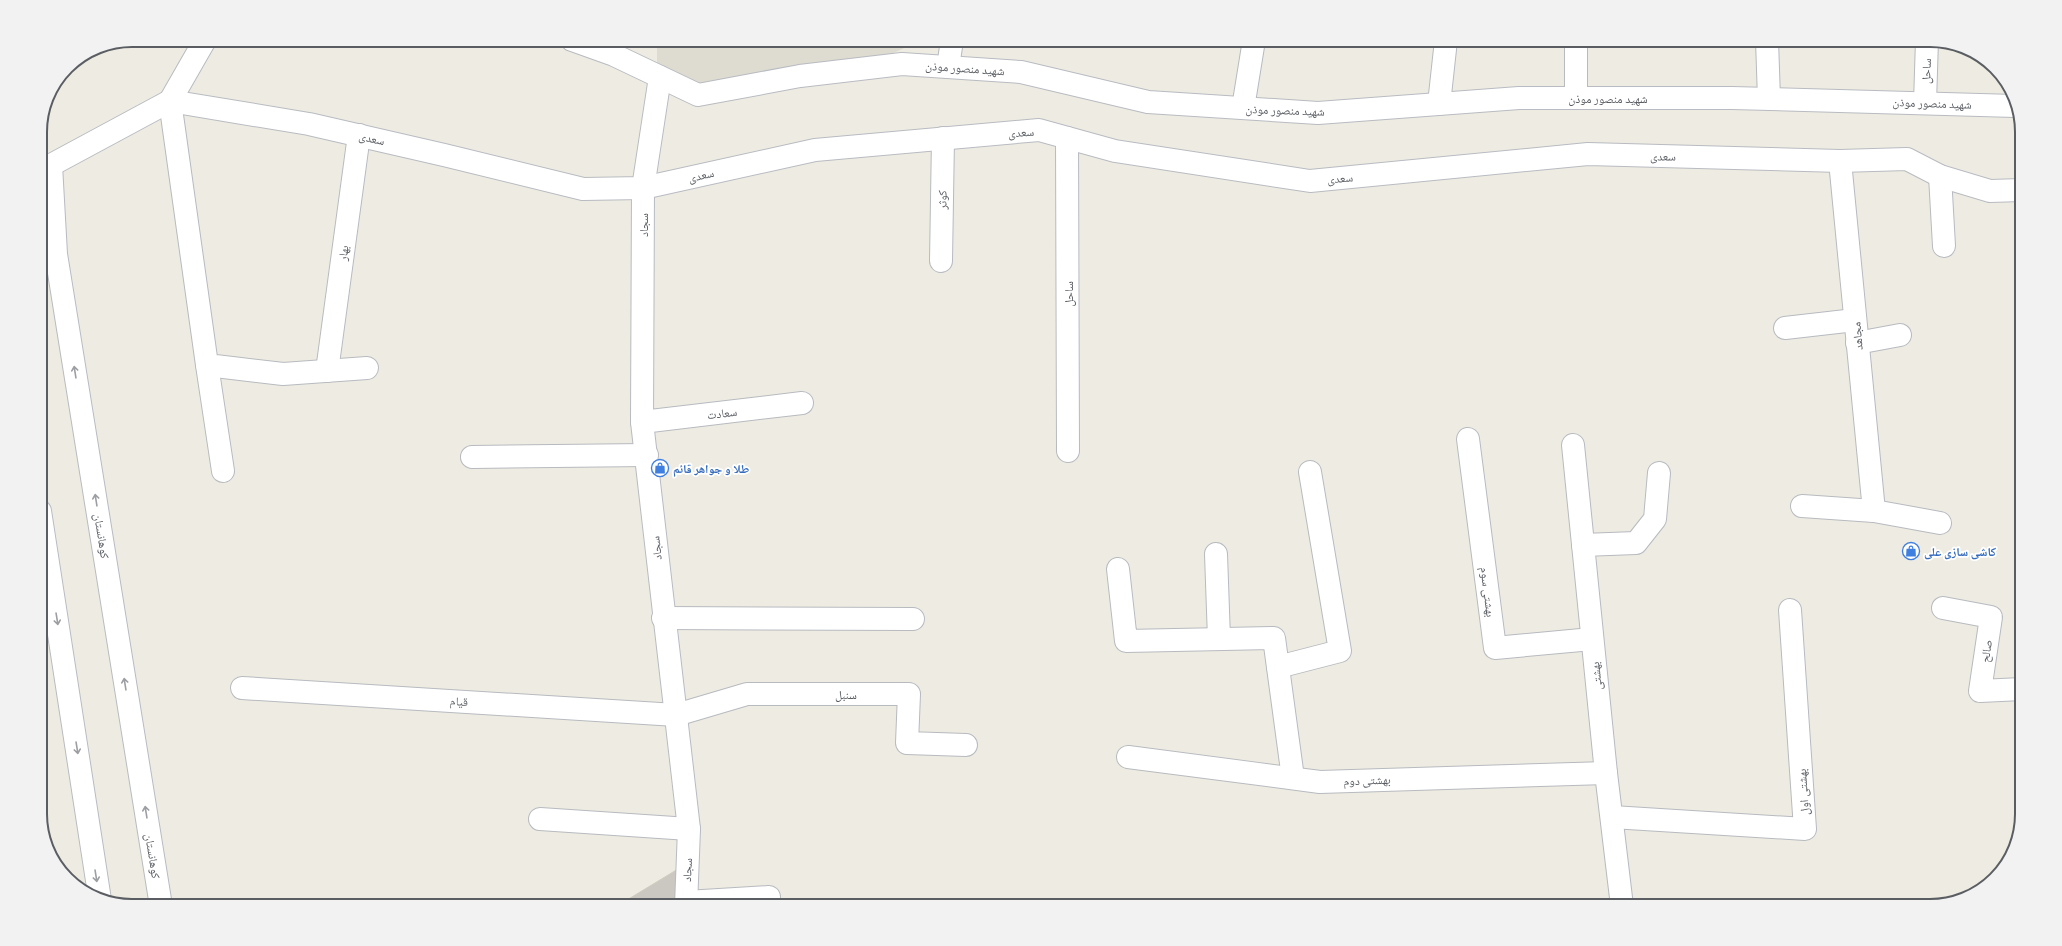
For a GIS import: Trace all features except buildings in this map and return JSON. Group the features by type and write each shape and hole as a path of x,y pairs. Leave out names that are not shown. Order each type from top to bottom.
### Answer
{"street":[{"path":"47,167 170,101 201,47"},
{"name":"شهید منصور موذن","path":"597,47 698,95 800,76 902,64 1021,72 1148,102 1318,113 1519,98 1769,99 2010,106"},
{"path":"948,67 951,47"},
{"path":"1243,108 1253,47"},
{"path":"1439,104 1445,47"},
{"path":"1576,47 1576,98"},
{"path":"1767,47 1769,99"},
{"name":"ساحل","path":"1925,103 1927,47"},
{"name":"سجاد","path":"660,77 643,188 642,422 647,455 663,618 689,829 686,899"},
{"path":"170,101 223,471"},
{"name":"سعدی","path":"170,101 309,124 583,189 643,188 815,150 1039,130 1114,151 1310,180 1588,154 1840,161 1907,158 1940,176 1990,191 2015,190"},
{"name":"بهار","path":"327,371 359,135"},
{"name":"کوثر","path":"941,261 943,138"},
{"name":"ساحل","path":"1067,138 1068,451"},
{"name":"مجاهد","path":"1840,161 1874,511"},
{"path":"1940,176 1944,246"},
{"name":"کوهانستان","path":"47,177 56,254 160,899"},
{"path":"1785,328 1855,320"},
{"path":"1858,343 1900,335"},
{"path":"207,365 283,374 367,368"},
{"name":"سعادت","path":"642,422 802,403"},
{"name":"بهشتی سوم","path":"1468,439 1495,648 1592,638"},
{"name":"بهشتی","path":"1573,445 1606,773 1621,899"},
{"path":"472,457 647,455"},
{"path":"1278,667 1340,651 1310,472"},
{"path":"1583,545 1636,543 1655,519 1659,473"},
{"path":"1802,506 1874,511 1940,523"},
{"path":"1216,554 1219,639"},
{"path":"47,556 99,892"},
{"path":"1118,568 1126,641 1274,638 1293,778"},
{"name":"صالح","path":"1943,608 1991,617 1980,692 2015,690"},
{"name":"بهشتی اول","path":"1612,817 1805,830 1790,610"},
{"path":"663,618 913,619"},
{"name":"قیام","path":"242,688 676,715"},
{"name":"سنبل","path":"676,715 747,694 909,694 907,743 966,745"},
{"name":"بهشتی دوم","path":"1128,757 1320,782 1606,773"},
{"path":"540,819 689,829"},
{"path":"745,899 768,897"}],"shaded area":[{"path":"657,47 907,47 889,55 699,83 657,63"}],"place":[{"name":"طلا و جواهر قائم","path":"660,468"},
{"name":"کاشی سازی علی","path":"1911,551"}]}
